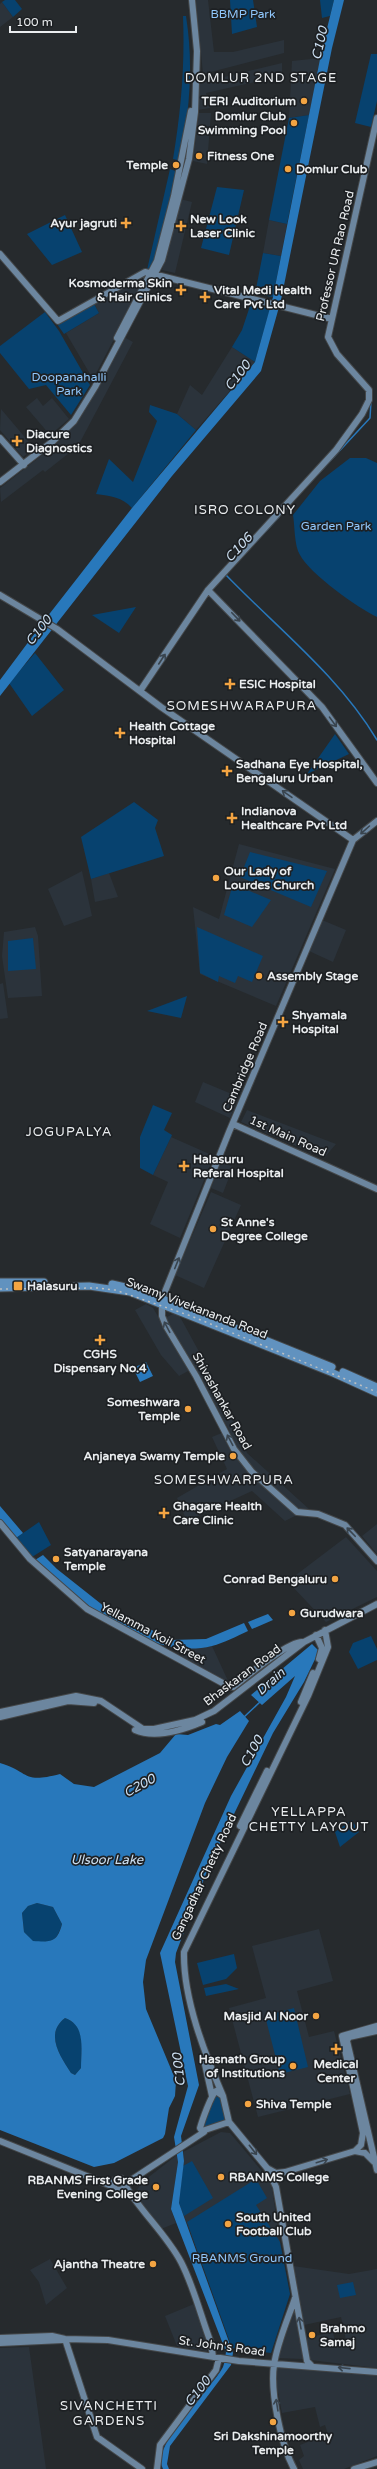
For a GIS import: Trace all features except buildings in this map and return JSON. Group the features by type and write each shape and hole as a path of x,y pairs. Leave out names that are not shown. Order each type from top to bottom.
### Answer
{"main road":[{"name":"Swamy Vivekananda Road","path":"0,1282 111,1283 135,1288 162,1302 377,1392"},
{"name":"Swamy Vivekananda Road","path":"0,1288 89,1286 113,1288 162,1302 377,1387"}],"street":[{"path":"152,274 174,196 191,113 193,52 188,0"},
{"path":"0,482 50,440 71,419 93,385 152,274 162,260 189,158 198,80 192,0"},
{"name":"Professor UR Rao Road","path":"140,691 208,590 336,450 362,414 369,400 369,390 337,354 328,337 377,118"},
{"path":"0,254 58,321 145,272 332,319"},
{"path":"0,438 5,449 21,465"},
{"path":"0,479 21,465"},
{"path":"208,590 322,707 377,783"},
{"path":"0,595 43,619 140,691 353,840 377,821"},
{"name":"Cambridge Road","path":"162,1302 233,1124 353,840"},
{"name":"1st Main Road","path":"233,1124 377,1189"},
{"name":"Shivashankar Road","path":"162,1302 162,1316 166,1326 193,1370 234,1449 252,1472 297,1512 318,1514 345,1525 377,1561"},
{"name":"Yellamma Koil Street","path":"0,1523 30,1559 87,1609 228,1686 233,1687 271,1658 298,1642 305,1643"},
{"path":"327,1631 377,1604"},
{"name":"Bhaskaran Road","path":"0,1717 54,1703 81,1700 100,1705 144,1734 155,1731 182,1729 216,1715 305,1643 327,1631"},
{"name":"Gangadhar Chetty Road","path":"229,2122 223,2096 200,2036 184,1967 184,1952 326,1654 328,1641 327,1631"},
{"name":"Gangadhar Chetty Road","path":"212,2096 180,1967 181,1954 213,1882 269,1772 322,1654 322,1648 317,1636"},
{"name":"Bhaskaran Road","path":"0,1712 54,1699 76,1696 86,1697 100,1701 135,1725 155,1731"},
{"path":"376,2029 342,2034 376,2167"},
{"path":"202,2130 212,2096 216,2091 223,2096"},
{"path":"355,2151 361,2145 364,2133 358,2100"},
{"path":"116,2189 202,2130 229,2122 267,2168 276,2187 307,2361 311,2365"},
{"path":"0,2141 96,2180 116,2189 134,2200"},
{"path":"267,2168 276,2173 285,2172 355,2151 365,2153 376,2167"},
{"path":"276,2187 278,2179 285,2172"},
{"path":"96,2180 136,2176"},
{"path":"117,2177 123,2178 134,2200 156,2226 181,2262 218,2357 216,2370 160,2445 157,2469"},
{"path":"116,2189 112,2182 117,2177"},
{"path":"294,2469 280,2425 272,2378 274,2364 295,2296"},
{"name":"St. John's Road","path":"0,2338 52,2336 65,2339"},
{"path":"65,2339 98,2436 142,2469"},
{"name":"St. John's Road","path":"0,2343 65,2339 108,2340 274,2364 311,2365 377,2372"},
{"path":"354,2469 377,2462"}],"shaded area":[{"path":"196,0 208,0 214,52 233,52 284,40 284,53 203,74"},
{"path":"2,2 13,17 0,27 0,4"},
{"path":"321,58 309,115 289,118 292,61"},
{"path":"282,63 282,76 206,93 210,108 198,110 199,83"},
{"path":"199,113 211,113 207,164 193,161"},
{"path":"180,199 192,202 175,273 162,270"},
{"path":"269,220 287,224 281,256 263,253"},
{"path":"139,277 143,284 93,379 66,333 99,313 93,302"},
{"path":"124,337 133,342 78,446 45,472 43,470 1,502 0,488 55,445 76,424 97,389"},
{"path":"232,347 255,362 196,430 177,414 190,385 202,395"},
{"path":"37,398 43,406 52,398 69,419 50,435 26,407"},
{"path":"1,409 34,448 23,457 0,430"},
{"path":"239,844 335,869 276,1006 200,974 193,907 219,919"},
{"path":"82,871 92,916 64,926 48,889"},
{"path":"109,873 118,897 95,902 91,879"},
{"path":"322,920 346,930 333,962 309,951"},
{"path":"35,927 38,936 42,996 8,998 2,956 4,932"},
{"path":"3,983 8,1018 0,1019 0,984"},
{"path":"203,1082 239,1097 230,1118 195,1102"},
{"path":"247,1110 336,1144 324,1158 241,1122"},
{"path":"171,1137 214,1156 180,1238 150,1224 168,1182 153,1175"},
{"path":"221,1162 233,1167 223,1193 211,1188"},
{"name":"St Anne's Degree College","path":"211,1192 241,1205 204,1288 175,1275"},
{"path":"146,1304 153,1308 190,1370 179,1376 161,1355 135,1310"},
{"path":"175,1313 179,1315 220,1390 247,1453 309,1509 285,1521 252,1491 187,1521 177,1498 227,1469 212,1437 229,1430 165,1318"},
{"path":"377,1524 377,1554 362,1536"},
{"name":"Conrad Bengaluru","path":"346,1537 377,1571 377,1597 326,1622 290,1584 294,1580 292,1578"},
{"path":"212,1646 229,1683 182,1658 180,1649"},
{"name":"Hasnath Group of Institutions","path":"319,1929 333,1981 297,1991 309,2037 334,2031 350,2094 258,2117 229,2008 266,1998 252,1946"},
{"path":"221,2132 230,2133 271,2182 280,2242 257,2247 207,2277 179,2203 184,2161 183,2152"},
{"name":"RBANMS First Grade Evening College","path":"177,2155 178,2162 171,2209 176,2223 161,2229 137,2199 136,2192 141,2183"},
{"path":"50,2259 67,2288 46,2305 39,2282 30,2270"},
{"path":"293,2266 349,2274 377,2269 377,2368 310,2360 306,2338 333,2332 336,2347 347,2345 341,2317 304,2325"},
{"path":"194,2304 209,2343 207,2351 177,2346 165,2316"},
{"path":"295,2309 303,2359 278,2358"},
{"path":"29,2347 46,2469 0,2469 0,2348"},
{"path":"276,2367 377,2375 377,2456 344,2469 303,2469 299,2460 304,2456 300,2445 328,2434 325,2425 320,2427 315,2407 282,2413 277,2387"}],"green space":[{"path":"5,0 15,0 22,9 13,17 2,2"},
{"name":"BBMP Park","path":"230,0 253,0 257,27 232,34"},
{"path":"320,0 334,0 330,16 322,18"},
{"path":"183,16 186,16 190,53 190,88 181,161 173,159 182,88"},
{"path":"371,54 377,54 377,101 371,127 355,123"},
{"name":"Domlur Club","path":"309,115 287,224 269,220 289,118"},
{"path":"170,169 178,172 155,261 150,270 147,270"},
{"path":"217,187 244,190 229,255 201,248"},
{"path":"65,215 82,252 52,265 27,234"},
{"path":"263,253 281,256 273,297 255,294"},
{"path":"93,302 99,313 64,334 57,324"},
{"path":"251,303 270,309 255,362 232,347 242,330"},
{"name":"Doopanahalli Park","path":"45,312 59,331 90,385 71,415 46,385 29,389 0,353 0,346"},
{"path":"150,405 177,414 196,430 132,508 120,499 96,494 109,459 133,482 157,421 149,412"},
{"name":"Garden Park","path":"350,458 366,458 377,463 377,617 358,606 324,581 305,563 298,551 296,541 293,515 320,481"},
{"path":"136,607 119,633 92,615"},
{"path":"35,653 64,690 32,716 9,683"},
{"path":"335,734 349,754 307,774"},
{"path":"134,802 158,820 155,828 164,856 91,879 81,837"},
{"path":"250,852 327,871 311,907 240,877"},
{"path":"233,884 271,900 252,927 224,915"},
{"path":"197,927 263,956 252,982 238,976 235,983 219,976 218,982 200,973"},
{"path":"33,938 36,969 8,971 8,941"},
{"path":"187,996 181,1018 147,1011"},
{"path":"153,1105 172,1113 164,1130 172,1135 153,1175 140,1168 140,1137"},
{"path":"39,1522 51,1545 32,1557 16,1538"},
{"path":"371,1636 377,1649 377,1660 358,1669 349,1652 353,1643"},
{"path":"352,1820 359,1832 340,1847 335,1832"},
{"path":"37,1903 53,1907 62,1924 58,1935 52,1940 45,1942 33,1942 24,1932 22,1913 28,1906"},
{"path":"234,1954 237,1968 226,1979 203,1985 197,1963"},
{"path":"226,1984 239,1989 206,1996 204,1988"},
{"path":"294,2008 308,2067 280,2074 265,2016"},
{"path":"65,2018 77,2026 80,2032 82,2046 81,2068 75,2075 71,2073 56,2046 56,2031 59,2024"},
{"path":"216,2096 220,2097 227,2119 225,2122 205,2128 203,2125"},
{"path":"192,2161 213,2198 184,2216 179,2203 183,2166"},
{"name":"RBANMS Ground","path":"256,2179 267,2198 256,2205 280,2242 290,2294 271,2353 232,2348 187,2222"},
{"path":"353,2282 356,2295 340,2298 337,2285"}],"water":[{"name":"C100","path":"334,0 344,0 332,48 281,300 261,371 172,476 0,696 0,680 47,617 132,508 255,362 273,297 322,49"},
{"path":"146,1362 153,1376 140,1382 133,1368"},
{"path":"0,1506 23,1533 16,1538 0,1519"},
{"path":"43,1555 57,1569 105,1607 172,1640 206,1639 244,1623 248,1631 212,1646 188,1649 163,1645 139,1636 116,1624 93,1609 72,1593 35,1560"},
{"path":"268,1614 273,1620 252,1629 248,1622"},
{"path":"312,1644 319,1651 304,1682 273,1733 209,1866 176,1953 175,1962 199,2085 181,2136 184,2161 179,2203 233,2353 231,2365 170,2446 167,2464 169,2469 163,2469 161,2458 165,2446 184,2417 223,2367 226,2352 171,2209 178,2162 174,2137 188,2086 160,1953 231,1796 286,1697 295,1676 262,1705 251,1695"},
{"name":"Ulsoor Lake","path":"240,1711 249,1721 227,1757 205,1803 146,1960 143,1982 146,2009 176,2081 175,2096 169,2108 163,2138 114,2163 94,2167 0,2130 0,1763 10,1766 27,1776 39,1778 60,1774 74,1784 94,1787 160,1753 176,1734 188,1735 216,1724 220,1725","holes":["37,1903 53,1907 62,1924 58,1935 52,1940 33,1941 24,1932 22,1913 28,1906","65,2018 72,2021 81,2038 81,2068 75,2075 71,2073 56,2046 56,2031 59,2024"]}],"waterway":[{"name":"C106","path":"305,488 370,418 371,401"},
{"name":"C106","path":"239,560 279,517"},
{"name":"C106","path":"225,574 325,673 344,694 377,740"},
{"name":"Drain","path":"244,1717 260,1702"}],"railway":[{"path":"0,1289 97,1288 115,1290 191,1316 377,1392"}],"place":[{"name":"TERI Auditorium","path":"304,101"},
{"name":"Domlur Club Swimming Pool","path":"294,123"},
{"name":"Fitness One","path":"199,156"},
{"name":"Temple","path":"176,165"},
{"name":"Domlur Club","path":"288,169"},
{"name":"Ayur jagruti","path":"126,223"},
{"name":"New Look Laser Clinic","path":"181,226"},
{"name":"Kosmoderma Skin & Hair Clinics","path":"181,290"},
{"name":"Vital Medi Health Care Pvt Ltd","path":"205,297"},
{"name":"Diacure Diagnostics","path":"17,441"},
{"name":"ESIC Hospital","path":"230,684"},
{"name":"Health Cottage Hospital","path":"120,733"},
{"name":"Sadhana Eye Hospital, Bengaluru Urban","path":"227,771"},
{"name":"Indianova Healthcare Pvt Ltd","path":"232,818"},
{"name":"Our Lady of Lourdes Church","path":"216,878"},
{"name":"Assembly Stage","path":"259,976"},
{"name":"Shyamala Hospital","path":"283,1022"},
{"name":"Halasuru Referal Hospital","path":"184,1166"},
{"name":"St Anne's Degree College","path":"213,1229"},
{"name":"Halasuru","path":"18,1286"},
{"name":"CGHS Dispensary No.4","path":"100,1340"},
{"name":"Someshwara Temple","path":"188,1409"},
{"name":"Anjaneya Swamy Temple","path":"233,1456"},
{"name":"Ghagare Health Care Clinic","path":"164,1513"},
{"name":"Satyanarayana Temple","path":"56,1559"},
{"name":"Conrad Bengaluru","path":"335,1579"},
{"name":"Gurudwara","path":"292,1613"},
{"name":"Masjid Al Noor","path":"316,2016"},
{"name":"Medical Center","path":"336,2049"},
{"name":"Hasnath Group of Institutions","path":"293,2066"},
{"name":"Shiva Temple","path":"248,2104"},
{"name":"RBANMS College","path":"221,2177"},
{"name":"RBANMS First Grade Evening College","path":"156,2187"},
{"name":"South United Football Club","path":"228,2224"},
{"name":"Ajantha Theatre","path":"153,2264"},
{"name":"Brahmo Samaj","path":"312,2335"},
{"name":"Sri Dakshinamoorthy Temple","path":"273,2422"}],"district":[{"name":"DOMLUR 2ND STAGE","path":"261,77"},
{"name":"ISRO COLONY","path":"245,509"},
{"name":"SOMESHWARAPURA","path":"242,705"},
{"name":"JOGUPALYA","path":"69,1131"},
{"name":"SOMESHWARPURA","path":"224,1479"},
{"name":"YELLAPPA CHETTY LAYOUT","path":"309,1818"},
{"name":"SIVANCHETTI GARDENS","path":"109,2412"}],"water label":[{"name":"C200","path":"139,1785"}]}
